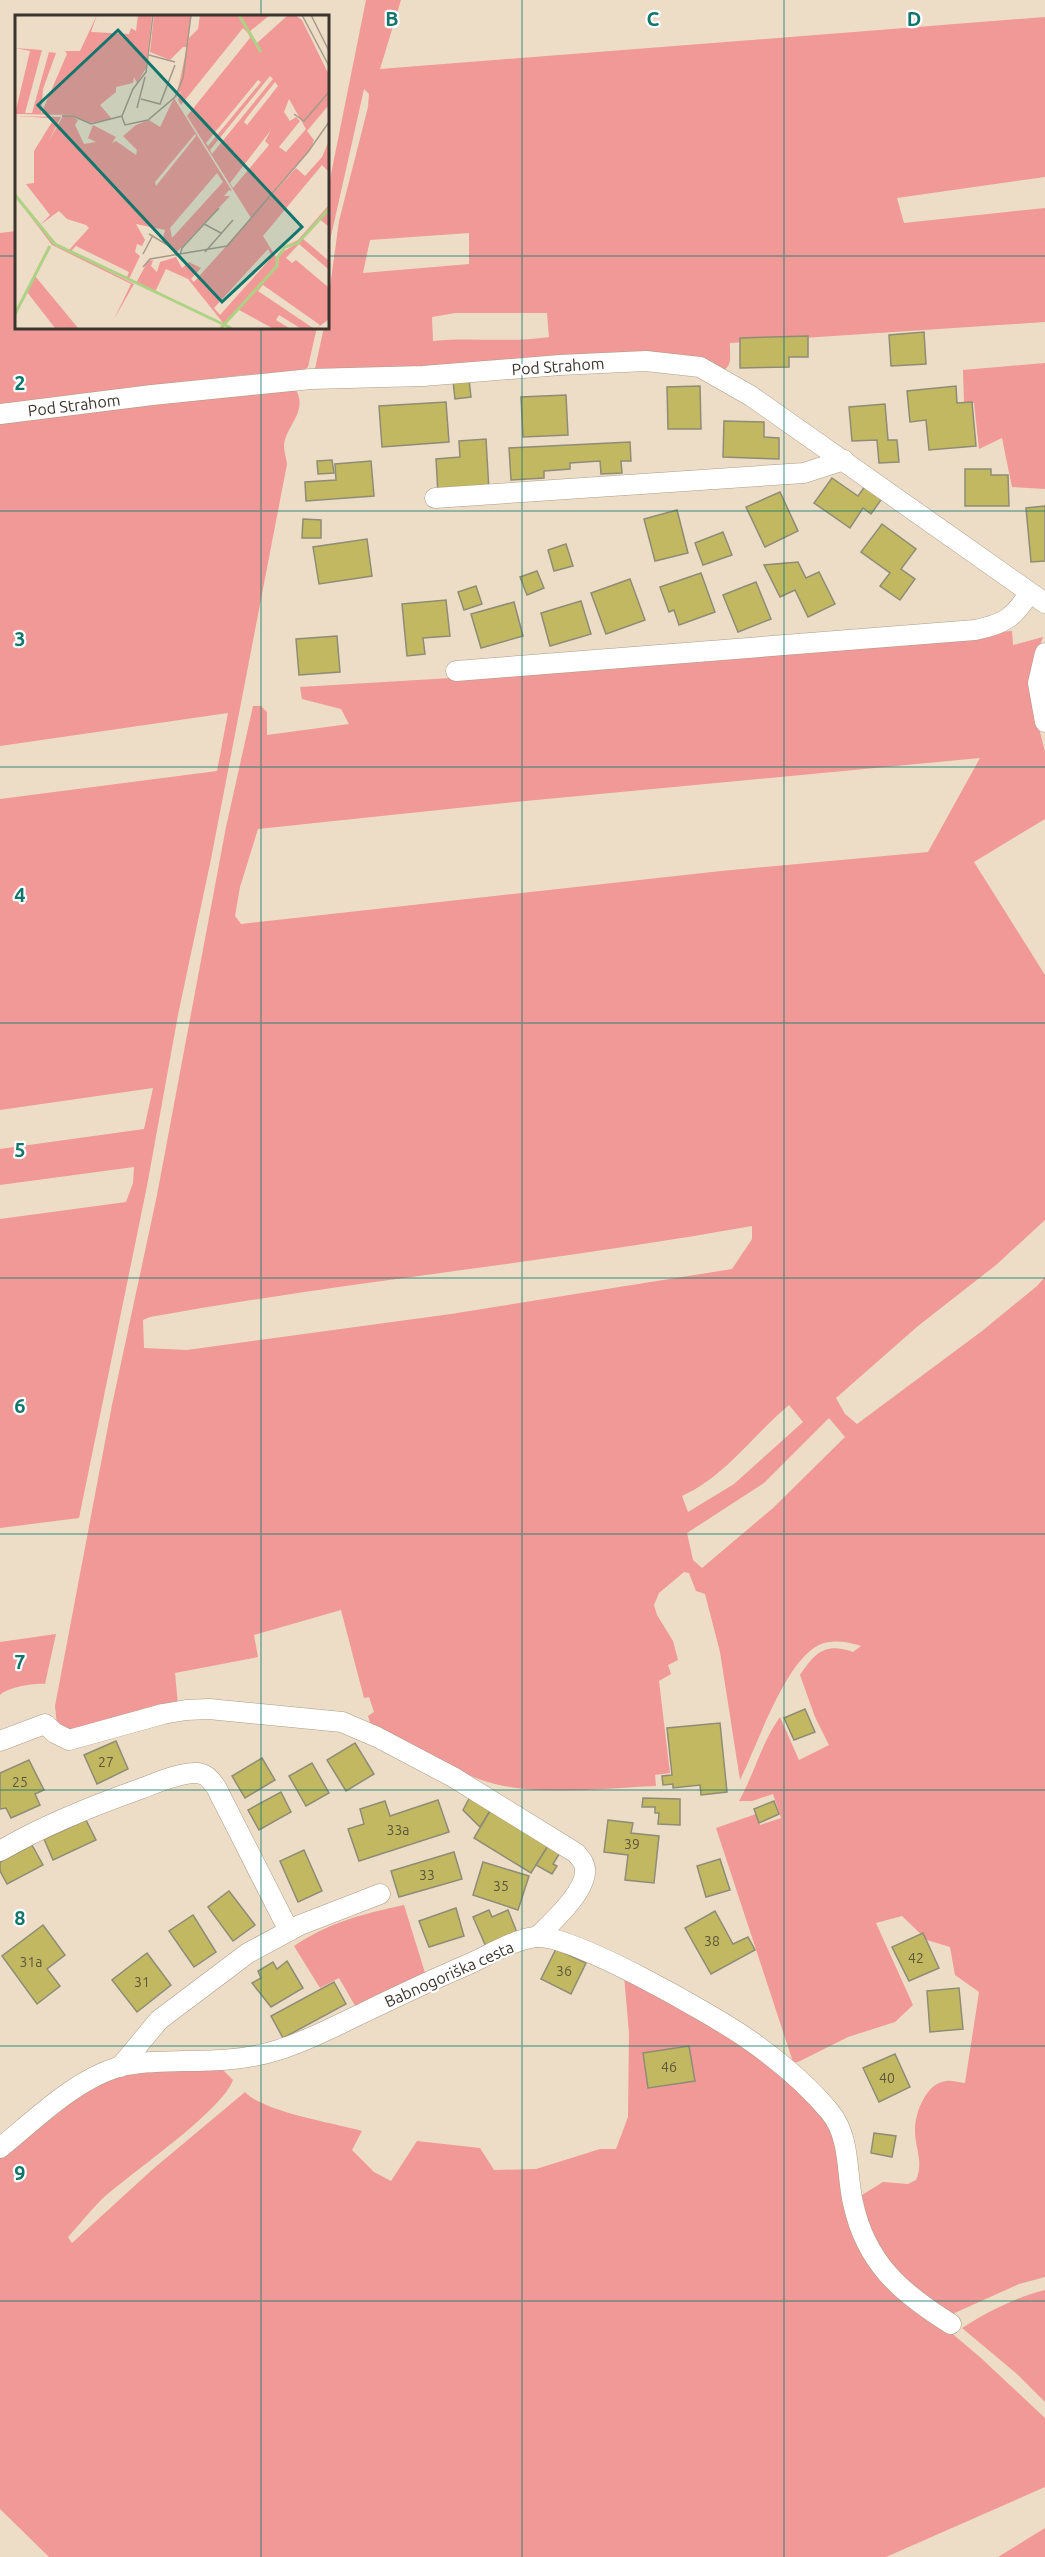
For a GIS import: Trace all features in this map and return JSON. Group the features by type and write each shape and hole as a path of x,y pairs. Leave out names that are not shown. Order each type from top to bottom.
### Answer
{"street":[{"name":"Pod Strahom","path":"0,414 175,392 311,379 423,376 646,361 700,367 751,396 1037,598"},
{"path":"435,498 804,473 844,460"},
{"path":"456,671 975,630 999,625 1037,598"},
{"path":"1045,653 1038,683 1045,722"},
{"path":"0,1741 45,1724 55,1733 69,1740 163,1714 209,1709 342,1722 377,1737 453,1777 576,1853 585,1866 585,1878 565,1909 537,1937 578,1948 610,1962 681,1999 745,2037 800,2082 831,2113 842,2135 848,2160 853,2204 870,2252 891,2280 921,2306 951,2324"},
{"path":"0,1851 82,1810 157,1783 194,1773 203,1774 216,1787 289,1931"},
{"path":"120,2067 159,2020 248,1953 289,1931 380,1894"},
{"name":"Babnogoriška cesta","path":"0,2148 84,2082 120,2067 159,2062 218,2061 270,2053 342,2023 488,1955 537,1937"}],"shaded area":[{"path":"366,0 401,0 380,69 1045,17 1045,177 897,198 904,223 1045,208 1045,322 730,343 730,362 722,371 646,352 556,355 453,366 320,373 315,369 324,328 328,328 328,302 339,221 368,107 369,94 364,89 328,250 328,189","holes":["469,233 469,264 363,273 370,240","455,313 547,313 549,337 520,340 433,341 432,317"]},
{"path":"15,231 15,328 317,328 308,367 301,373 244,375 0,406 0,233"},
{"path":"1045,363 1045,489 1012,487 1002,438 979,449 974,403 964,403 963,370"},
{"path":"296,390 299,398 298,412 284,445 287,464 211,859 178,1015 147,1186 79,1518 0,1528 0,1219 126,1202 133,1183 134,1167 0,1185 0,1149 144,1129 153,1088 0,1110 0,799 217,771 228,713 0,746 0,421 120,405"},
{"path":"1012,631 1013,645 1043,637 1032,668 1034,708 1045,752 1045,819 974,862 1045,975 1045,1220 996,1265 918,1326 836,1398 845,1414 857,1424 982,1331 1045,1277 1045,2277 1019,2284 948,2316 905,2280 883,2256 867,2218 862,2195 883,2182 908,2184 916,2180 919,2167 915,2137 917,2115 927,2093 939,2083 948,2081 965,2083 979,1992 955,1975 950,1947 927,1940 902,1916 876,1923 913,2005 895,2022 848,2037 798,2062 793,2062 716,1828 756,1814 760,1825 781,1818 773,1794 752,1801 739,1801 763,1747 780,1717 799,1760 829,1745 815,1717 800,1675 816,1655 828,1649 835,1648 853,1652 861,1646 845,1642 829,1642 819,1645 807,1654 795,1668 773,1706 740,1780 720,1652 705,1594 696,1591 689,1573 684,1572 659,1593 654,1605 657,1615 673,1641 678,1660 668,1665 671,1674 659,1681 670,1773 655,1775 656,1786 554,1790 514,1788 479,1779 447,1767 372,1729 368,1716 374,1712 369,1697 364,1698 341,1610 254,1635 258,1657 175,1673 178,1705 78,1733 57,1726 55,1706 112,1405 157,1195 226,827 253,706 261,706 267,712 267,735 349,724 341,709 302,699 300,687 485,676","holes":["980,758 928,852 721,871 241,924 235,916 240,887 258,829","752,1226 752,1239 732,1269 451,1314 187,1350 144,1348 143,1320 150,1317 225,1304 677,1239","789,1405 803,1422 734,1484 688,1512 682,1496 698,1488 726,1467","829,1418 845,1437 773,1508 702,1568 693,1560 687,1533 764,1483"]},
{"path":"56,1634 45,1684 21,1686 0,1695 0,1642"},
{"path":"404,1905 426,1976 357,2009 339,1978 320,1988 294,1946 321,1930 347,1920"},
{"path":"624,1976 683,2008 753,2053 803,2093 833,2132 856,2220 929,2314 981,2358 1045,2418 1045,2487 886,2557 49,2557 0,2509 0,2157 58,2110 102,2081 126,2072 221,2068 233,2080 212,2108 102,2199 68,2237 72,2243 153,2169 245,2092 254,2099 283,2111 362,2131 352,2150 374,2172 391,2181 417,2141 480,2148 494,2170 536,2169 600,2149 616,2149 628,2117 629,2033"},
{"path":"1045,2290 1045,2402 1017,2374 962,2328 1002,2306"},
{"path":"1045,2528 1045,2557 998,2557"}],"building":[{"path":"924,332 926,364 891,366 889,335"},
{"path":"808,336 808,357 789,357 789,367 740,368 740,338"},
{"path":"469,379 471,397 455,399 453,381"},
{"path":"700,386 701,429 668,429 667,387"},
{"path":"956,386 957,403 972,402 976,446 929,450 926,420 910,422 907,391"},
{"path":"566,395 568,435 523,437 521,397"},
{"path":"446,402 449,442 382,447 379,406"},
{"path":"885,404 888,440 897,440 899,462 879,463 877,440 852,441 849,407"},
{"path":"724,421 764,422 764,437 779,438 779,459 723,457"},
{"path":"486,439 489,491 438,494 436,459 460,457 459,441"},
{"path":"630,442 631,461 621,461 622,473 601,474 600,461 570,463 570,469 544,471 544,478 511,480 509,448"},
{"path":"332,460 334,473 318,474 317,461"},
{"path":"371,461 374,496 306,501 305,482 336,480 335,464"},
{"path":"965,469 991,469 991,475 1008,475 1009,506 965,506"},
{"path":"832,478 858,496 866,485 883,497 871,514 863,508 850,528 814,503"},
{"path":"780,492 798,531 765,547 746,507"},
{"path":"1045,506 1045,561 1031,562 1026,508"},
{"path":"677,510 688,553 655,561 644,519"},
{"path":"303,519 321,520 321,538 302,538"},
{"path":"882,524 916,549 901,569 915,579 900,600 880,586 890,573 861,552"},
{"path":"723,532 732,555 703,565 695,543"},
{"path":"367,539 372,576 319,584 313,547"},
{"path":"566,544 573,566 554,571 548,550"},
{"path":"798,562 806,578 819,572 835,604 808,617 795,590 780,597 764,565"},
{"path":"537,571 544,588 527,595 520,577"},
{"path":"701,573 715,612 679,625 674,610 669,612 660,587"},
{"path":"630,579 645,620 606,634 591,593"},
{"path":"756,582 771,619 738,632 723,595"},
{"path":"476,586 482,604 464,610 458,592"},
{"path":"446,600 450,636 423,638 425,654 407,656 402,604"},
{"path":"581,601 591,634 550,646 541,613"},
{"path":"514,602 523,636 481,648 471,614"},
{"path":"337,636 340,672 299,675 296,639"},
{"path":"805,1709 815,1732 794,1740 784,1718"},
{"path":"720,1723 727,1792 701,1795 700,1785 673,1788 673,1784 663,1785 662,1776 672,1775 667,1728"},
{"path":"116,1741 128,1769 97,1784 84,1755"},
{"path":"355,1743 374,1774 346,1791 327,1760"},
{"path":"262,1758 275,1780 245,1798 232,1776"},
{"path":"29,1760 44,1790 35,1794 40,1805 11,1818 6,1808 0,1809 0,1773"},
{"path":"312,1763 329,1793 306,1806 289,1776"},
{"path":"281,1792 291,1812 259,1830 248,1810"},
{"path":"472,1793 493,1806 480,1827 463,1810"},
{"path":"643,1798 680,1799 680,1825 658,1824 659,1813 655,1813 655,1807 642,1807"},
{"path":"438,1800 449,1832 359,1861 348,1829 364,1824 360,1809 385,1801 390,1816"},
{"path":"774,1801 779,1814 759,1823 754,1809"},
{"path":"493,1806 551,1841 531,1873 474,1838"},
{"path":"86,1820 96,1840 53,1860 44,1839"},
{"path":"608,1820 633,1823 631,1833 659,1836 654,1883 625,1880 628,1855 604,1852"},
{"path":"551,1841 563,1848 553,1864 557,1866 552,1874 536,1865"},
{"path":"32,1845 43,1865 7,1884 0,1871 0,1862"},
{"path":"304,1850 322,1891 298,1902 280,1861"},
{"path":"454,1852 462,1879 399,1897 391,1871"},
{"path":"720,1859 730,1890 706,1897 697,1866"},
{"path":"483,1862 529,1876 518,1910 473,1895"},
{"path":"229,1891 255,1925 233,1941 208,1907"},
{"path":"456,1908 464,1936 429,1947 419,1921"},
{"path":"489,1910 492,1917 508,1910 518,1935 487,1949 473,1917"},
{"path":"715,1911 733,1944 748,1937 755,1950 711,1974 685,1928"},
{"path":"193,1915 216,1952 194,1967 169,1931"},
{"path":"43,1925 65,1955 47,1969 60,1986 37,2004 2,1956"},
{"path":"923,1933 939,1968 909,1981 892,1947"},
{"path":"556,1949 586,1963 571,1994 541,1979"},
{"path":"147,1953 171,1985 137,2012 112,1980"},
{"path":"287,1961 303,1988 271,2007 252,1983 261,1978 258,1971 273,1962 277,1969"},
{"path":"334,1982 346,2004 283,2038 271,2016"},
{"path":"959,1988 963,2029 930,2032 927,1991"},
{"path":"689,2046 695,2081 648,2088 643,2053"},
{"path":"895,2054 910,2087 879,2102 863,2068"},
{"path":"874,2133 896,2136 892,2157 871,2153"}]}
